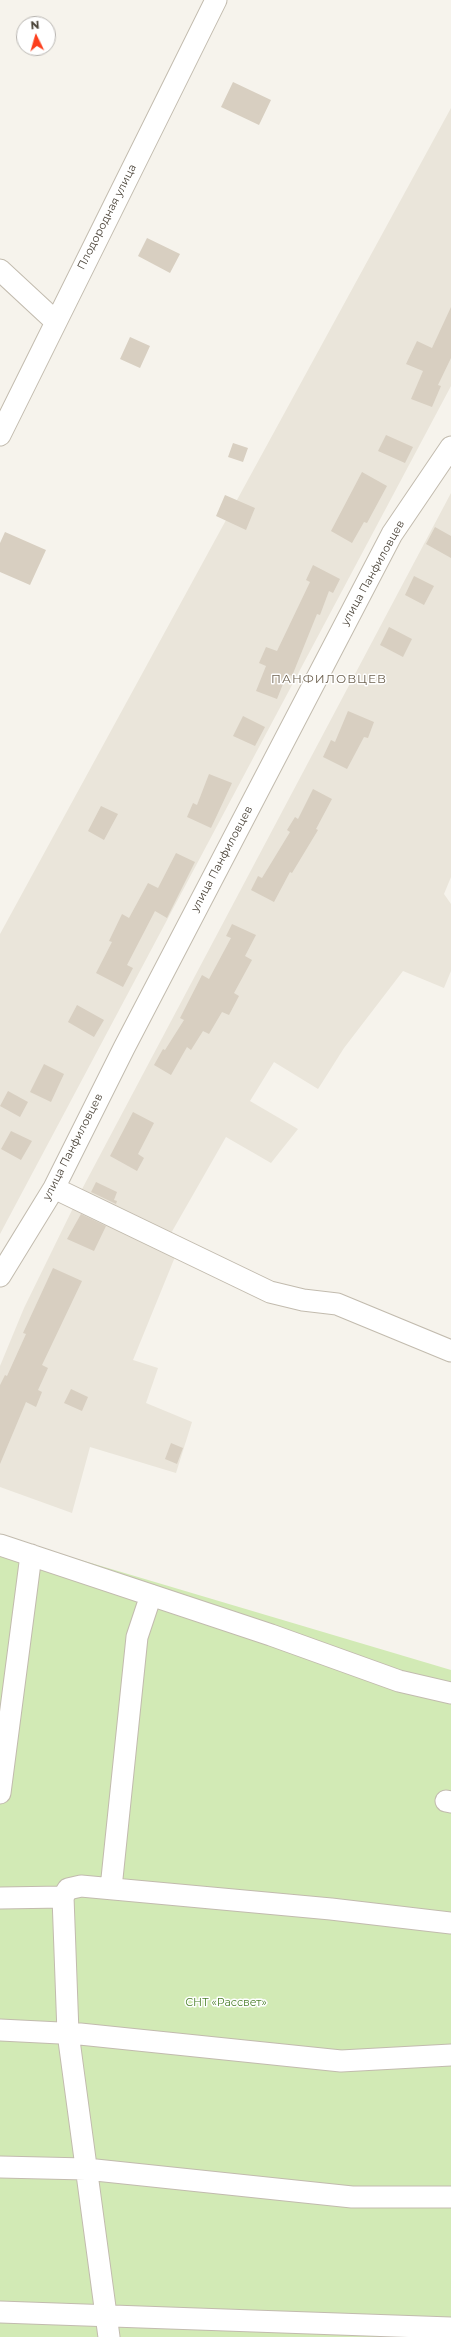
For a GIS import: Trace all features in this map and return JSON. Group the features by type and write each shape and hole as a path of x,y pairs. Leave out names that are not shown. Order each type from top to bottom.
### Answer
{"street":[{"name":"Плодородная улица","path":"0,436 216,0"},
{"path":"0,270 56,321"},
{"name":"улица Панфиловцев","path":"0,1276 54,1188 124,1048 392,534 451,447"},
{"path":"54,1188 270,1292 303,1300 337,1304 451,1351"},
{"path":"0,1545 151,1595 399,1681 451,1693"},
{"path":"0,1793 31,1555"},
{"path":"111,1888 137,1637 151,1595"},
{"path":"109,2337 68,2033 63,1897 68,1889 81,1886 111,1888 308,1906 450,1927"},
{"path":"0,1898 63,1897"},
{"path":"0,2030 68,2033 341,2061 451,2055"},
{"path":"0,2167 86,2169 352,2197 451,2197"},
{"path":"0,2312 451,2328"}],"shaded area":[{"path":"451,108 451,386 0,1234 0,934"},
{"path":"451,493 451,877 444,894 451,904 451,971 444,988 403,971 344,1048 318,1089 274,1062 250,1101 298,1129 271,1163 226,1137 170,1235 81,1191"},
{"path":"75,1204 177,1252 133,1360 158,1368 146,1403 192,1422 176,1473 90,1447 72,1513 0,1487 0,1366 24,1308"}],"green space":[{"name":"СНТ «Рассвет»","path":"0,1536 451,1670 451,2337 0,2337"}],"building":[{"path":"233,82 271,100 259,125 221,107"},
{"path":"147,238 180,254 170,273 138,256"},
{"path":"451,307 451,358 438,385 441,386 432,407 411,399 423,371 406,364 417,341 432,348"},
{"path":"130,337 150,346 140,368 120,359"},
{"path":"386,435 413,447 405,463 378,451"},
{"path":"233,443 248,448 243,462 228,457"},
{"path":"362,472 387,486 367,523 364,522 352,543 331,531"},
{"path":"225,495 255,508 246,530 216,516"},
{"path":"435,527 451,536 451,558 426,544"},
{"path":"5,532 46,550 30,585 0,572 0,543"},
{"path":"313,565 340,579 333,593 329,591 320,615 317,614 292,676 287,674 277,699 256,691 266,666 259,663 266,647 277,651 310,582 306,580"},
{"path":"414,576 434,586 424,605 405,595"},
{"path":"389,627 412,639 403,657 380,645"},
{"path":"348,711 374,722 368,738 364,737 347,769 323,757 331,740 335,742"},
{"path":"243,716 265,727 255,746 233,736"},
{"path":"209,774 232,783 211,828 187,817 193,803 197,805"},
{"path":"313,789 332,799 316,829 318,830 292,873 290,872 274,902 251,890 258,876 262,878 290,832 287,830 295,817 298,819"},
{"path":"101,806 118,814 104,840 88,831"},
{"path":"176,853 195,862 167,918 155,911 127,965 133,968 123,987 96,973 112,942 109,941 122,914 129,918 148,883 158,888"},
{"path":"232,924 256,935 245,956 252,960 234,993 239,996 229,1015 222,1012 209,1034 203,1031 191,1050 187,1047 171,1075 154,1065 163,1049 165,1050 184,1020 180,1018 202,975 209,979 231,938 226,936"},
{"path":"77,1005 104,1020 94,1037 68,1022"},
{"path":"44,1064 64,1074 51,1102 30,1092"},
{"path":"8,1091 28,1102 20,1117 0,1106"},
{"path":"133,1112 154,1123 138,1154 144,1158 137,1171 110,1156"},
{"path":"11,1131 32,1141 21,1160 1,1149"},
{"path":"96,1182 117,1192 114,1200 117,1201 116,1204 91,1192"},
{"path":"81,1214 106,1226 94,1251 67,1239"},
{"path":"53,1268 82,1281 42,1365 48,1368 38,1390 42,1392 36,1407 26,1402 0,1464 0,1385 5,1375 7,1376 26,1334 23,1333"},
{"path":"71,1389 88,1397 82,1411 64,1403"},
{"path":"171,1443 183,1448 177,1464 165,1459"}],"district":[{"name":"ПАНФИЛОВЦЕВ","path":"329,679"}]}
